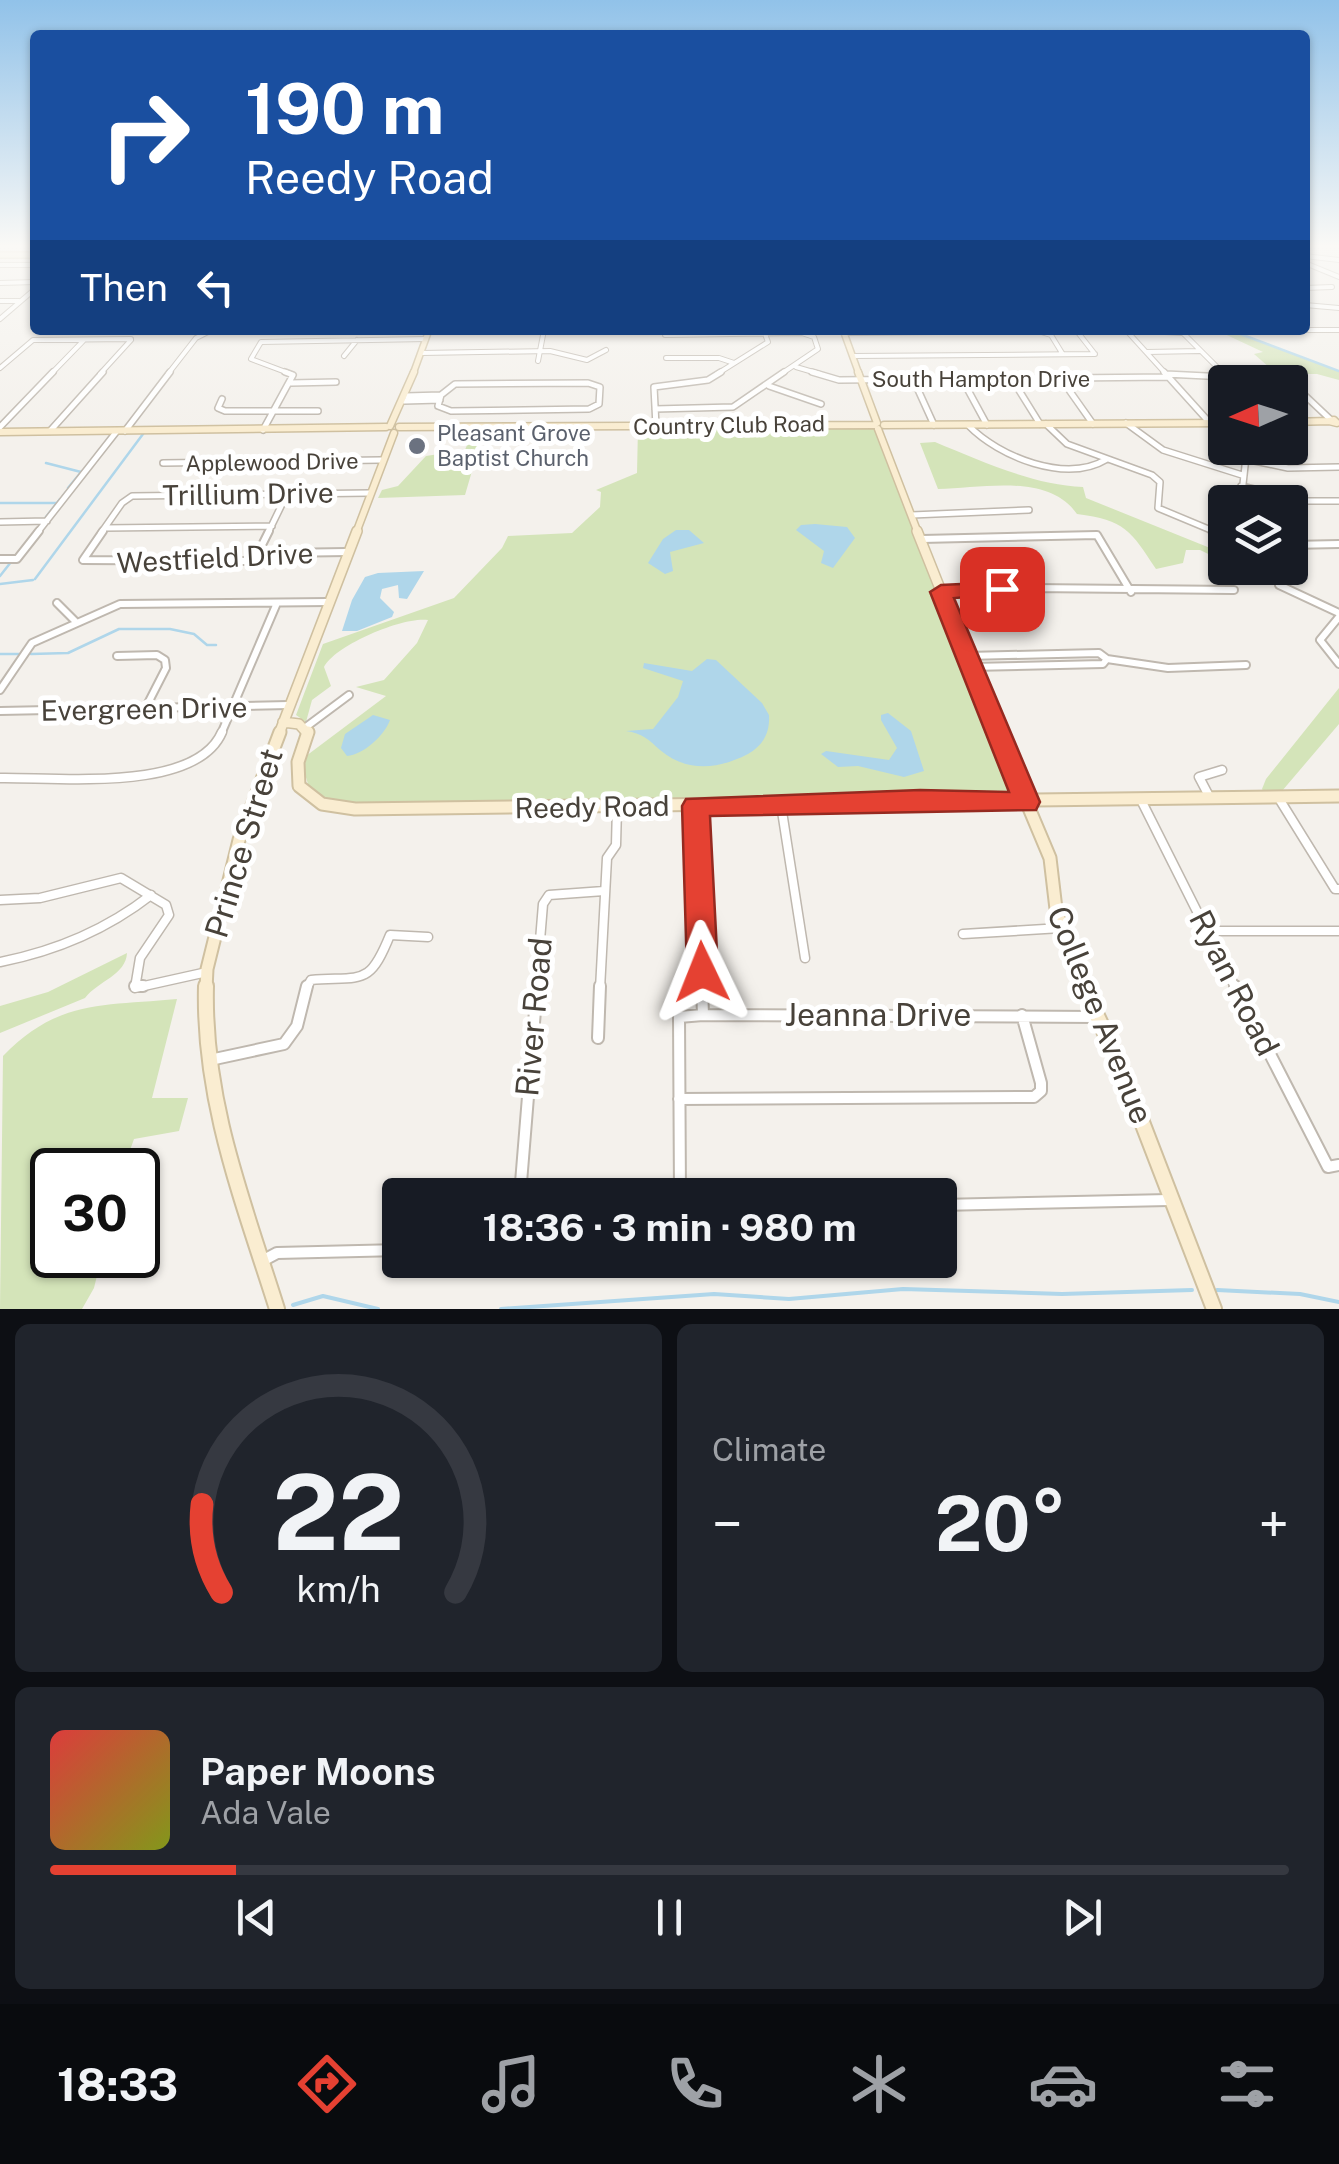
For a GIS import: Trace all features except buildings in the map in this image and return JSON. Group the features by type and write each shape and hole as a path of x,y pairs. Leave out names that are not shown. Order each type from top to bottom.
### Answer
{"street":[{"path":"1310,330 1339,330"},
{"path":"0,559 17,558 202,335"},
{"name":"Prince Street","path":"278,1309 223,1146 208,1061 207,972 233,858 427,335"},
{"path":"538,361 543,335"},
{"path":"656,426 654,387 708,380 764,346 768,342 765,335"},
{"path":"656,409 733,407 818,349 811,335"},
{"name":"College Avenue","path":"845,335 968,662 1050,858 1052,892 1061,928 1214,1309"},
{"path":"1047,335 1062,353"},
{"path":"853,356 1094,354 1080,335"},
{"path":"1131,335 1208,421"},
{"path":"1184,335 1215,365"},
{"path":"0,429 85,339"},
{"path":"0,368 33,340 132,339 50,432"},
{"path":"344,356 358,339"},
{"path":"264,430 293,372 257,362 251,355 264,340 426,339"},
{"path":"421,353 540,351 575,360 600,358 606,350"},
{"path":"1146,352 1202,351"},
{"path":"666,358 719,358 736,364"},
{"path":"247,368 257,362"},
{"name":"South Hampton Drive","path":"796,366 839,380 1208,377"},
{"path":"1062,378 1094,424"},
{"path":"1012,379 1043,424 1068,444 1152,475 1160,482 1157,502 1165,513 1208,529"},
{"path":"914,380 934,425"},
{"path":"962,380 987,425"},
{"path":"290,383 336,382"},
{"path":"405,398 440,398 455,384 588,383 600,387 598,404 589,409 452,412 438,406 440,398"},
{"path":"768,386 822,404"},
{"path":"1308,398 1335,422"},
{"path":"222,399 218,406 222,411 318,410"},
{"path":"1308,422 1335,422"},
{"path":"1126,423 1136,436 1152,444 1242,475"},
{"name":"Country Club Road","path":"0,429 50,432 1208,423"},
{"path":"968,425 986,443 1046,466 1084,468 1099,466 1107,458"},
{"name":"Applewood Drive","path":"163,463 381,460"},
{"path":"1241,485 1244,465"},
{"path":"1270,465 1339,467"},
{"name":"Trillium Drive","path":"105,528 127,498 369,493"},
{"path":"263,556 261,548 287,494"},
{"path":"1308,501 1339,501"},
{"path":"912,515 1029,510"},
{"path":"0,522 47,521"},
{"path":"105,528 272,526"},
{"name":"Westfield Drive","path":"105,528 84,561 244,561 263,556 346,552"},
{"path":"922,538 1097,535 1130,592"},
{"path":"1308,545 1339,544"},
{"path":"1279,586 1339,615 1320,640 1339,664"},
{"path":"941,592 1032,588 1130,592 1234,590"},
{"path":"0,690 32,643 120,604 328,602"},
{"path":"56,603 76,622"},
{"path":"0,778 152,775 203,760 216,746 278,603"},
{"path":"968,662 1000,656 1099,653 1107,659 1168,668 1246,666"},
{"path":"117,656 157,655 165,660 166,668 145,709"},
{"path":"1049,655 1054,665"},
{"path":"1000,656 1004,666"},
{"path":"968,662 1004,666 1103,664 1107,659"},
{"path":"283,722 306,728 349,695"},
{"name":"Evergreen Drive","path":"0,711 289,706"},
{"name":"Reedy Road","path":"306,728 309,736 298,760 298,781 307,798 322,806 616,807 1339,796"},
{"path":"1210,798 1199,777 1203,772 1222,770"},
{"path":"1278,797 1335,889 1339,889"},
{"name":"Ryan Road","path":"1141,800 1334,1166"},
{"path":"780,804 804,958"},
{"path":"680,1178 679,1017 703,1015 696,806"},
{"path":"598,1038 604,892 607,858 616,846 616,807"},
{"path":"0,900 40,898 114,878 127,880 166,904 170,914 138,960 133,974 135,988 207,972"},
{"name":"River Road","path":"521,1178 543,904 550,895 604,892"},
{"path":"0,962 50,950 125,915 151,895"},
{"path":"963,934 1061,928"},
{"path":"1208,930 1339,931"},
{"path":"208,1061 280,1048 296,1032 304,993 311,980 366,976 376,969 390,935 428,937"},
{"name":"Jeanna Drive","path":"703,1015 1097,1016"},
{"path":"680,1099 1034,1097 1040,1084 1022,1016"},
{"path":"957,1204 1173,1200"},
{"path":"260,1262 278,1253 382,1250"}],"green space":[{"path":"1227,335 1244,335 1339,371 1339,380 1308,374 1308,365 1267,365 1254,354 1263,352"},
{"path":"850,425 875,429 1020,795 331,805 311,795 304,770 306,756 386,696 356,687 384,680 417,643 428,620 403,623 371,634 331,659 324,667 331,686 312,700 306,722 296,715 323,644 454,598 502,548 508,536 572,533 600,507 601,492 596,490 637,473 638,428"},
{"path":"473,430 484,430 465,495 378,498 382,490 398,486 426,456 465,450"},
{"path":"935,442 1026,477 1083,487 1086,498 1208,547 1208,554 1186,550 1183,563 1156,569 1125,530 1106,520 1077,514 1050,493 1014,486 938,489 920,443"},
{"path":"1339,688 1339,724 1282,791 1285,797 1267,797 1262,789 1266,779"},
{"path":"127,953 122,967 85,998 0,1033 0,1006 48,992"},
{"path":"177,999 152,1098 188,1098 179,1131 134,1139 131,1148 30,1148 30,1278 96,1278 82,1309 0,1309 3,1056 43,1024 104,1005"}],"water":[{"path":"801,525 847,527 855,538 833,568 821,563 824,551 796,530"},
{"path":"676,530 689,530 704,543 670,552 673,571 665,574 648,563 663,539"},
{"path":"424,571 407,599 399,598 398,585 382,589 380,598 394,612 392,617 357,631 342,631 365,577"},
{"path":"707,659 716,660 762,703 769,721 765,738 758,746 726,763 692,765 670,757 641,735 626,731 653,729 678,697 683,681 643,668 644,663 692,671"},
{"path":"888,713 911,731 924,771 904,777 858,766 838,767 821,754 826,751 889,760 897,748 881,720 881,715"},
{"path":"373,715 390,720 378,738 347,756 341,748 345,734"}],"waterway":[{"path":"1243,335 1339,371"},
{"path":"35,579 143,434"},
{"path":"46,463 81,472"},
{"path":"68,488 82,471"},
{"path":"63,496 66,492"},
{"path":"57,503 60,499"},
{"path":"0,503 57,503"},
{"path":"46,517 57,503"},
{"path":"0,576 11,562"},
{"path":"0,584 33,580"},
{"path":"31,654 68,653 119,629 170,629 194,634 207,645 216,645"},
{"path":"0,654 19,654"},
{"path":"501,1309 714,1294 789,1299 903,1289 1062,1294 1192,1290"},
{"path":"1217,1290 1300,1294 1339,1302"},
{"path":"293,1305 323,1296 378,1309"}],"place":[{"name":"Pleasant Grove Baptist Church","path":"417,446"}],"route":[{"path":"702,972 696,806 920,800 1027,802 941,592 1002,589"}]}
